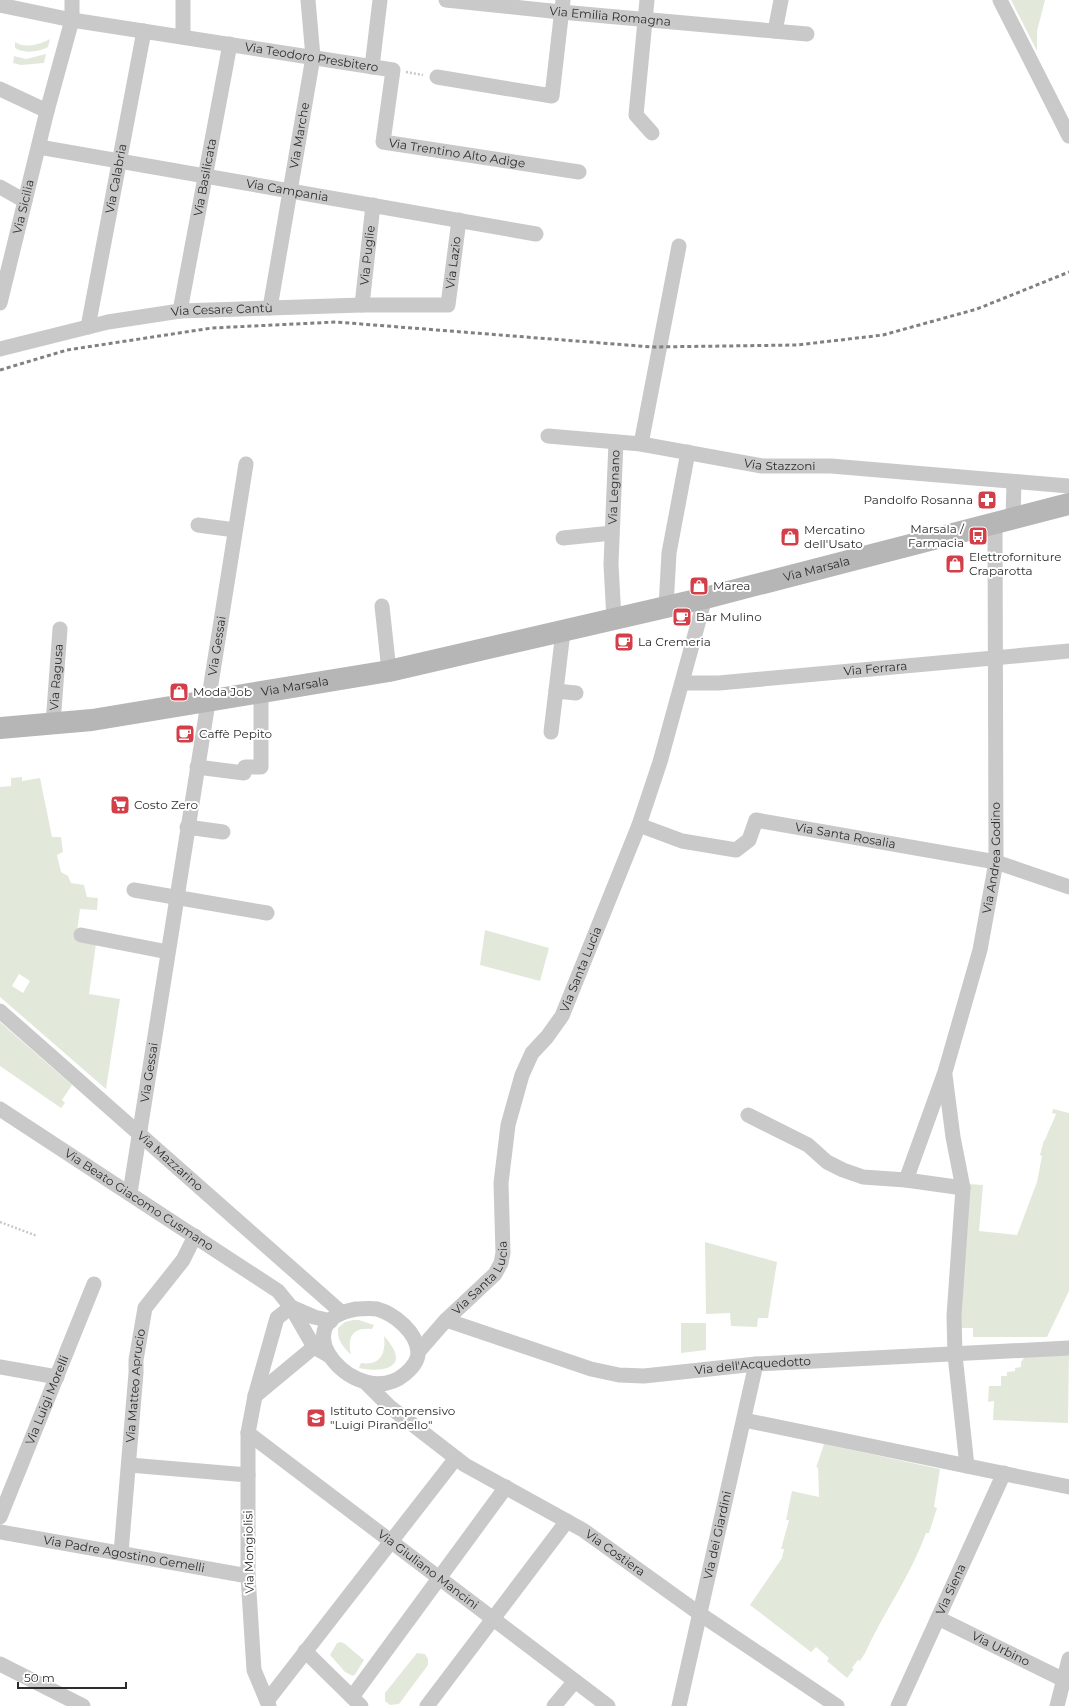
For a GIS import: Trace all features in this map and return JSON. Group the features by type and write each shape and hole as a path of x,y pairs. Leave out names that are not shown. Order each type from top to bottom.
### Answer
{"main road":[{"name":"Via Marsala","path":"0,728 92,720 207,700 262,694 389,672 705,598 1069,504"}],"street":[{"name":"Via Sicilia","path":"0,303 5,261 25,201 47,111 72,20 72,0"},
{"path":"183,0 183,37"},
{"name":"Via Marche","path":"270,308 313,57 308,0"},
{"path":"372,67 380,0"},
{"name":"Via Emilia Romagna","path":"446,0 562,6 645,19 807,34"},
{"path":"647,0 636,115 652,133"},
{"path":"775,31 781,0"},
{"path":"1000,0 1069,136"},
{"name":"Via Teodoro Presbitero","path":"0,5 72,20 393,70"},
{"path":"437,77 552,96 562,6"},
{"name":"Via Calabria","path":"88,327 144,31"},
{"name":"Via Basilicata","path":"180,311 230,44"},
{"name":"Via Trentino Alto Adige","path":"393,70 383,142 579,172"},
{"path":"0,89 47,111"},
{"name":"Via Campania","path":"39,147 536,234"},
{"path":"0,187 25,201"},
{"name":"Via Puglie","path":"362,305 373,205"},
{"name":"Via Lazio","path":"448,306 459,220"},
{"path":"641,444 679,246"},
{"name":"Via Cesare Cantù","path":"0,349 108,322 180,311 362,305 448,306"},
{"name":"Via Stazzoni","path":"548,436 641,444 762,466 831,466 1069,486"},
{"name":"Via Legnano","path":"614,620 611,564 616,442"},
{"path":"666,607 669,553 688,452"},
{"name":"Via Gessai","path":"130,1193 207,700 246,464"},
{"path":"1004,520 1014,482"},
{"name":"Via Andrea Godino","path":"906,1180 945,1072 980,950 996,862 996,658 1004,520"},
{"path":"198,525 235,530"},
{"name":"Via Legnano","path":"563,538 612,533"},
{"name":"Via Santa Lucia","path":"418,1352 446,1320 489,1280 501,1263 503,1253 501,1199 504,1156 508,1125 522,1075 532,1053 547,1037 562,1016 639,825 660,762 705,598"},
{"path":"382,606 389,672"},
{"name":"Via Ragusa","path":"53,724 60,629"},
{"path":"551,732 563,632"},
{"name":"Via Ferrara","path":"682,683 720,683 1069,651"},
{"path":"556,691 576,693"},
{"path":"197,767 244,772 245,767 261,767 262,694"},
{"name":"Via Santa Rosalia","path":"639,825 682,841 736,850 749,840 756,820 996,862 1069,887"},
{"path":"187,827 223,832"},
{"path":"134,890 267,913"},
{"path":"81,935 168,952"},
{"name":"Via Mazzarino","path":"0,1011 139,1132 336,1316"},
{"path":"945,1072 953,1137 963,1188 954,1316 955,1355 967,1466"},
{"name":"Via Beato Giacomo Cusmano","path":"0,1109 278,1291 291,1307 314,1347"},
{"path":"748,1115 808,1145 827,1162 843,1170 863,1177 906,1180 963,1188"},
{"name":"Via Matteo Aprucio","path":"121,1553 129,1466 136,1360 145,1308 183,1260 195,1236"},
{"name":"Via Luigi Morelli","path":"0,1517 94,1284"},
{"path":"255,1396 314,1347 328,1355 345,1372 366,1383 383,1385 398,1381 412,1368 418,1352 412,1336 400,1321 388,1314 377,1309 356,1309 336,1316 314,1317 291,1307"},
{"name":"Via Mongiolisi","path":"268,1703 254,1670 248,1576 248,1433 255,1396 277,1318 291,1307"},
{"path":"328,1355 323,1343 324,1331 336,1316"},
{"name":"Via dell'Acquedotto","path":"446,1320 577,1364 619,1375 644,1376 756,1364 1069,1348"},
{"name":"Via dei Giardini","path":"679,1706 756,1364"},
{"path":"0,1367 57,1377"},
{"path":"390,1407 398,1381"},
{"name":"Via Costiera","path":"366,1383 390,1407 456,1458 583,1530 700,1614 837,1706"},
{"path":"744,1420 1069,1487"},
{"name":"Via Giuliano Mancini","path":"248,1433 608,1706"},
{"path":"268,1703 305,1651 456,1458"},
{"path":"129,1466 248,1475"},
{"name":"Via Siena","path":"898,1706 1004,1474"},
{"path":"305,1651 357,1701 439,1578 506,1487"},
{"path":"427,1706 567,1521"},
{"name":"Via Padre Agostino Gemelli","path":"0,1532 248,1576"},
{"name":"Via Urbino","path":"938,1618 1064,1680"},
{"path":"1057,1706 1069,1659"},
{"path":"0,1664 83,1706"},
{"path":"554,1706 575,1681"}],"path":[{"name":"Via Teodoro Presbitero","path":"393,70 437,77"},
{"path":"0,1222 37,1236"}],"shaded area":[{"path":"1011,0 1045,0 1037,31 1037,51"},
{"path":"50,39 48,47 40,50 27,52 15,48 15,42 28,45 42,43"},
{"path":"46,54 44,63 21,65 13,63 14,56 26,59"},
{"path":"22,777 22,781 40,778 52,837 61,837 63,852 57,855 61,872 68,876 71,883 84,885 87,897 98,898 97,910 80,909 76,940 96,944 89,994 120,999 106,1089 0,997 0,787 11,786 11,778","holes":["19,974 30,981 23,993 12,986"]},
{"path":"485,930 549,948 540,981 480,965"},
{"path":"0,1022 72,1085 62,1100 65,1103 61,1108 0,1066"},
{"path":"1053,1109 1069,1113 1069,1291 1047,1337 973,1337 973,1328 962,1328 957,1338 969,1184 983,1185 979,1231 1017,1235 1037,1182 1042,1156 1040,1155 1044,1140 1056,1114 1052,1113"},
{"path":"705,1242 777,1262 768,1318 758,1318 757,1327 731,1326 730,1313 706,1314"},
{"path":"359,1320 374,1325 372,1329 360,1330 352,1334 350,1343 351,1355 343,1346 338,1336 338,1328 345,1322"},
{"path":"681,1323 706,1323 706,1350 681,1353"},
{"path":"384,1336 396,1354 396,1360 387,1368 379,1370 359,1368 361,1363 373,1362 381,1357 384,1348"},
{"path":"1069,1354 1068,1423 993,1420 994,1401 988,1402 989,1386 1001,1386 1001,1376 1007,1376 1007,1372 1015,1371 1015,1368 1021,1367 1021,1362 1026,1355"},
{"path":"824,1444 940,1469 934,1507 937,1508 929,1533 926,1533 913,1564 865,1653 860,1661 858,1660 852,1668 854,1669 847,1678 827,1661 829,1658 816,1647 811,1652 750,1605 782,1558 784,1549 781,1549 789,1520 786,1520 792,1491 819,1497 818,1467 816,1468"},
{"path":"341,1642 364,1660 353,1676 345,1672 330,1655 337,1643"},
{"path":"417,1653 425,1654 428,1659 428,1665 399,1704 390,1705 385,1701 385,1693"}],"railway":[{"path":"0,370 67,350 212,328 336,322 652,347 797,345 883,335 977,309 1069,272"}],"place":[{"name":"Pandolfo Rosanna","path":"987,500"},
{"name":"Marsala / Farmacia","path":"978,536"},
{"name":"Mercatino dell'Usato","path":"790,537"},
{"name":"Elettroforniture Craparotta","path":"955,564"},
{"name":"Marea","path":"699,586"},
{"name":"Bar Mulino","path":"682,617"},
{"name":"La Cremeria","path":"624,642"},
{"name":"Moda Job","path":"179,692"},
{"name":"Caffè Pepito","path":"185,734"},
{"name":"Costo Zero","path":"120,805"},
{"name":"Istituto Comprensivo \"Luigi Pirandello\"","path":"316,1418"}]}
